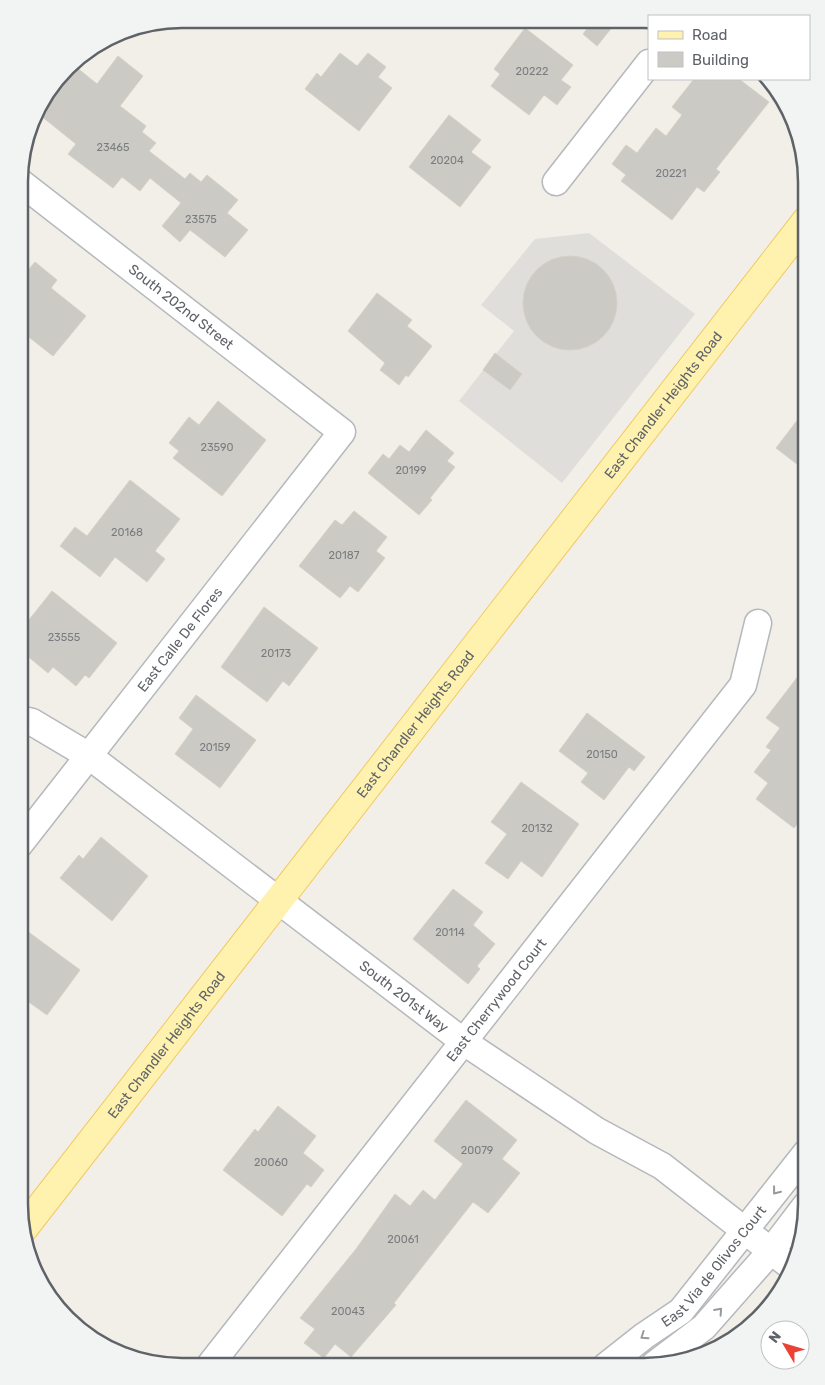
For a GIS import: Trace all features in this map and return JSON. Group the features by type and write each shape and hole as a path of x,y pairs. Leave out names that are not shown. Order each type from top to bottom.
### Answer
{"main road":[{"name":"East Chandler Heights Road","path":"29,1222 798,231"}],"street":[{"path":"556,182 648,64"},
{"name":"South 202nd Street","path":"27,187 342,432"},
{"name":"East Calle De Flores","path":"27,835 342,432"},
{"name":"East Cherrywood Court","path":"216,1358 743,685 758,623"},
{"name":"South 201st Way","path":"27,721 89,756 464,1042 597,1131 662,1166 785,1263"},
{"name":"East Via de Olivos Court","path":"616,1358 644,1336 681,1312 797,1164"},
{"path":"666,1356 699,1331 771,1251 797,1217"},
{"path":"681,1312 699,1331"}],"shaded area":[{"path":"589,233 695,314 562,483 459,401 514,331 481,305 535,239"}],"building":[{"path":"525,28 573,65 561,80 571,87 557,105 544,95 529,115 491,86 500,74 494,69"},
{"path":"588,28 612,28 597,46 583,34"},
{"path":"340,53 357,66 368,53 386,67 378,77 392,88 359,131 305,89 317,73 321,77"},
{"path":"118,56 143,76 120,106 146,126 142,132 156,143 149,151 185,179 190,173 201,182 207,175 238,200 227,213 248,230 225,257 190,230 180,242 162,226 181,203 150,178 140,191 122,177 113,188 68,154 76,144 42,117 53,96 78,68 97,84"},
{"path":"693,80 740,80 769,102 716,169 720,172 704,192 697,187 672,220 621,181 626,175 612,164 626,145 637,153 656,128 666,136 682,115 672,107"},
{"path":"449,115 481,140 471,152 491,167 460,207 409,167"},
{"path":"570,256 588,260 603,270 613,285 617,303 613,321 603,336 588,346 570,350 552,346 537,336 527,321 523,303 527,285 537,270 552,260"},
{"path":"35,262 57,280 51,288 86,316 53,356 27,336 27,272"},
{"path":"377,293 412,320 407,326 432,346 408,377 406,375 399,385 380,370 385,363 348,331"},
{"path":"495,353 522,374 510,390 483,370"},
{"path":"218,401 266,440 222,496 173,458 179,451 169,443 189,417 199,425"},
{"path":"798,420 798,465 776,448"},
{"path":"426,430 454,453 447,461 455,467 419,515 368,473 383,454 389,459 400,445 409,452"},
{"path":"130,480 180,519 155,551 165,559 147,582 115,557 100,577 60,546 75,527 87,536"},
{"path":"354,511 387,537 376,551 385,558 358,592 350,586 340,598 299,566 335,520 342,525"},
{"path":"52,591 117,643 89,678 85,675 76,686 53,667 48,673 27,656 29,649 27,648 27,622"},
{"path":"264,607 318,648 289,686 283,681 267,702 221,667"},
{"path":"798,677 797,824 794,828 756,799 768,783 754,772 771,750 766,747 780,728 766,718"},
{"path":"196,695 256,740 220,788 175,754 193,729 179,718"},
{"path":"587,713 645,757 634,771 629,767 604,800 581,782 588,773 559,751"},
{"path":"521,782 579,824 542,877 521,861 508,879 485,863 507,834 491,822"},
{"path":"101,837 148,876 112,921 60,878 79,855 83,859"},
{"path":"453,889 483,912 473,925 495,944 477,966 480,969 468,984 413,939"},
{"path":"27,931 80,970 47,1015 27,1001"},
{"path":"466,1100 517,1140 502,1159 520,1173 488,1213 473,1202 394,1303 396,1305 351,1357 335,1344 324,1358 304,1343 315,1329 300,1318 356,1249 395,1194 410,1206 423,1190 435,1200 463,1164 434,1141"},
{"path":"278,1106 316,1136 303,1153 324,1170 311,1187 307,1184 282,1216 223,1170 255,1129 258,1132"}]}
